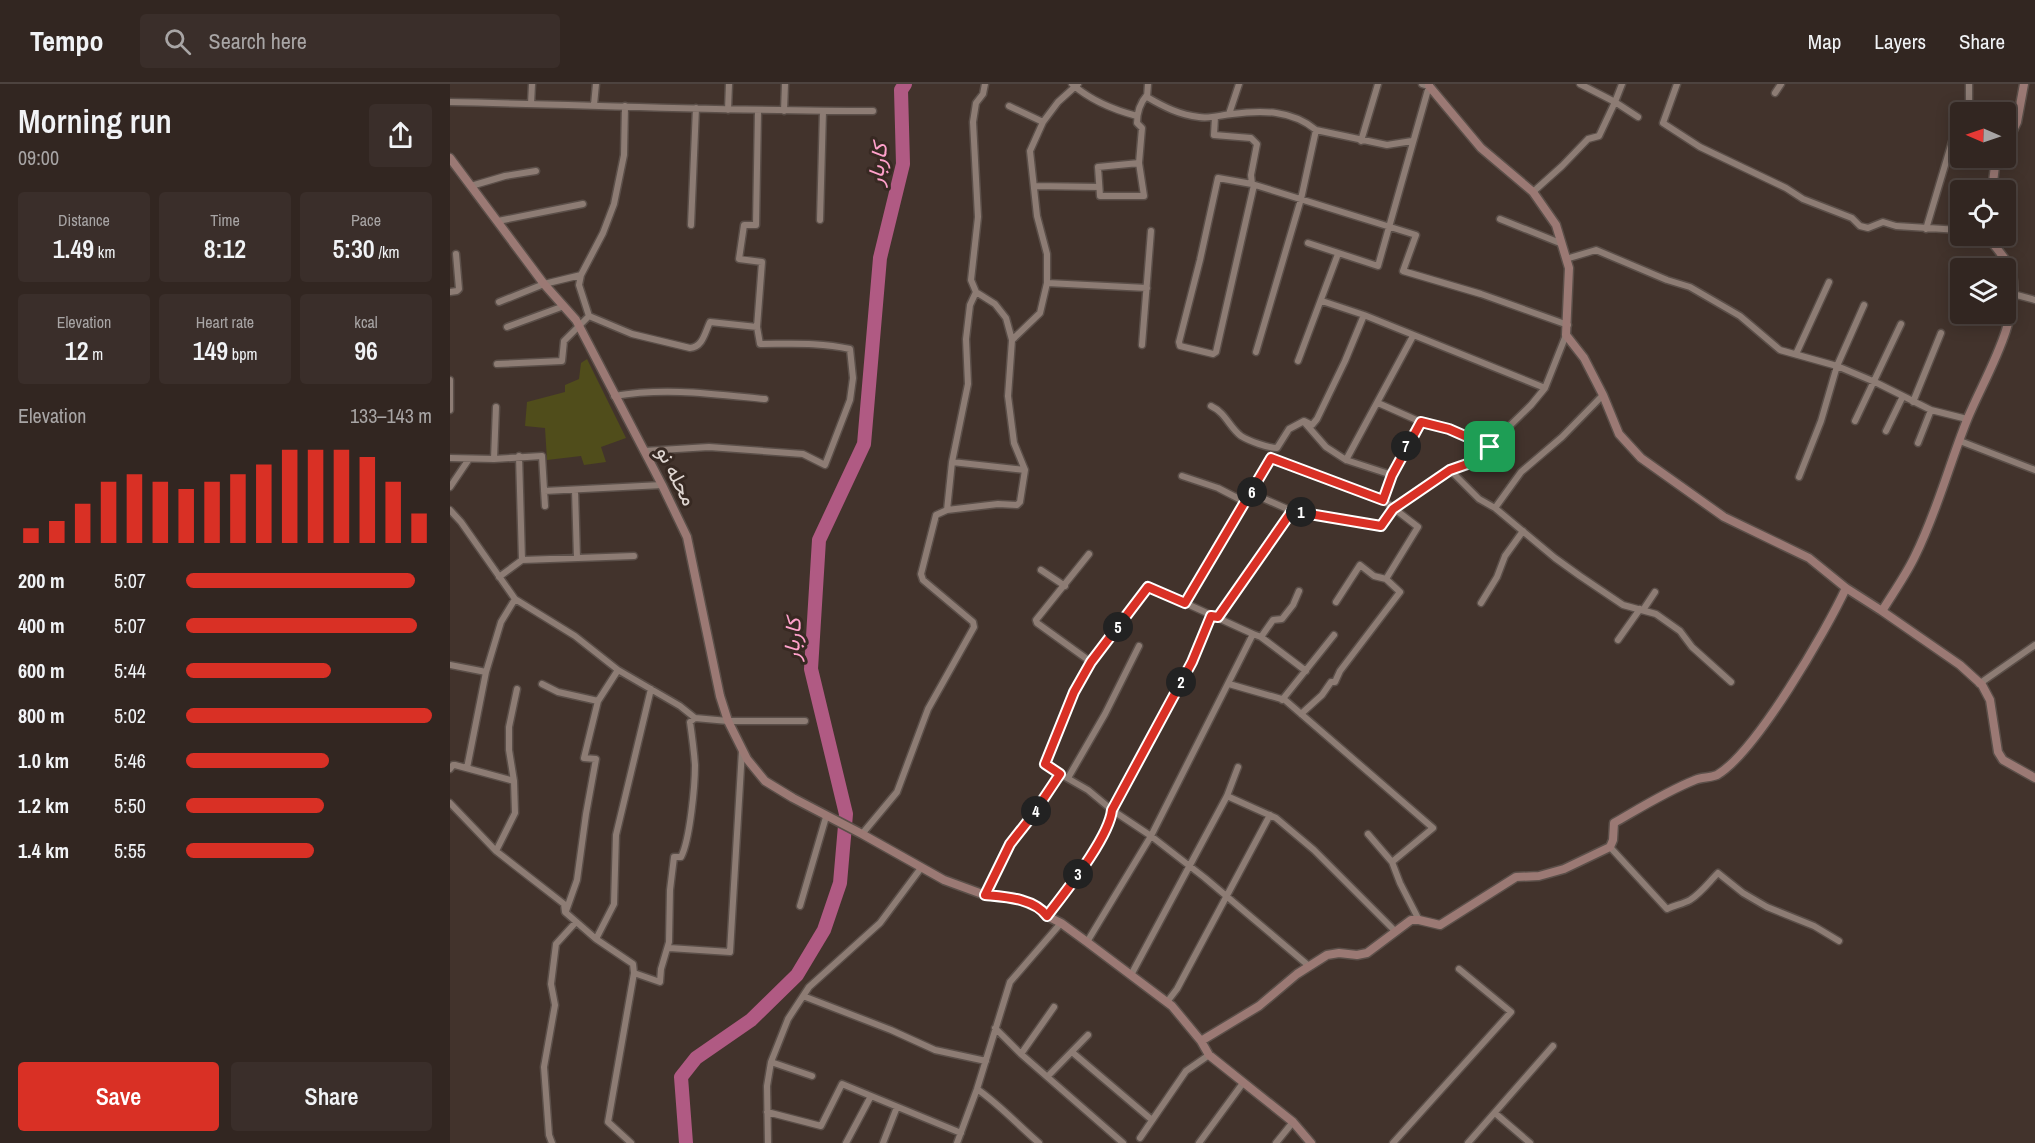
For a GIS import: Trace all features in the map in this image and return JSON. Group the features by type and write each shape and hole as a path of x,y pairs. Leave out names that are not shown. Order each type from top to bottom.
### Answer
{"street":[{"path":"531,104 532,84"},
{"path":"594,105 596,84"},
{"path":"728,110 729,84"},
{"path":"784,111 785,84"},
{"path":"861,833 897,792 928,709 974,627 973,622 923,580 921,574 936,515 947,510 998,504 1017,505 1020,502 1025,470 1014,443 1008,396 1012,340 1006,318 995,304 976,292 971,280 978,217 973,122 976,103 983,94 985,84"},
{"path":"1139,163 1098,167 1100,196 1144,196 1139,163 1142,128 1137,123 1137,116 1142,101 1147,95 1148,84"},
{"path":"1229,114 1239,84"},
{"path":"1361,141 1378,84"},
{"path":"1580,84 1638,117"},
{"path":"1533,192 1588,139 1599,136 1622,84"},
{"path":"1677,84 1663,123 1700,147 1786,188 1803,199 1852,218 1860,226 1868,228 1883,222 1896,226 1950,230"},
{"path":"1775,93 1781,84"},
{"path":"1968,102 1969,84"},
{"path":"2016,124 2024,84"},
{"path":"1012,340 1019,336 1040,313 1047,283 1047,254 1039,228 1030,151 1043,122 1075,85 1079,91 1095,100 1137,116"},
{"path":"1308,243 1378,266 1427,85"},
{"path":"1251,493 1292,511 1381,526 1393,509 1450,470 1473,462 1531,405 1545,388 1567,330 1569,268 1556,225 1533,192 1481,148 1427,85"},
{"path":"1147,95 1147,98 1171,110 1199,117 1257,111 1276,113 1303,119 1316,130 1361,141 1388,145 1412,141"},
{"path":"450,102 758,111 873,111"},
{"path":"625,106 624,155 614,204 603,233 581,275 579,285 589,316 632,334 690,348 700,345 710,322 757,327"},
{"path":"1009,106 1043,122"},
{"path":"691,225 696,108"},
{"path":"644,451 709,447 803,454 825,465 850,400 853,378 850,349 806,343 760,344 757,327 762,262 739,259 744,225 756,225 758,111"},
{"path":"820,220 823,111"},
{"path":"1215,117 1214,135 1251,138 1257,144 1252,169 1253,185 1216,352 1213,354 1180,346 1179,342 1218,178 1253,185 1416,235 1403,271 1481,294 1567,330 1603,396 1618,434 1641,458 1724,518 1809,558 1846,588 1960,665 1982,685 1990,700 1998,752 2003,760 2035,778"},
{"path":"1256,352 1301,199 1316,130"},
{"path":"1926,229 1950,148"},
{"name":"محله نو","path":"450,158 544,284 579,326 662,484 687,537 720,696 728,721 747,759 765,781 826,817 861,833 944,880 985,895 1013,897 1043,910 1047,916 1061,923 1167,1002 1201,1041 1209,1055"},
{"path":"471,186 506,176 536,171"},
{"path":"1034,186 1099,187"},
{"path":"498,221 583,204"},
{"path":"1500,219 1560,243"},
{"path":"1142,345 1151,231"},
{"path":"1566,258 1596,250 1666,280 1690,287 1740,316 1780,350 1837,366 1931,410 1967,420"},
{"path":"450,292 459,289 456,254"},
{"path":"1298,361 1338,254"},
{"path":"499,302 544,284 581,275"},
{"path":"1796,354 1829,282"},
{"path":"1047,283 1147,288"},
{"path":"947,510 952,462 968,384 966,339 969,305 976,292"},
{"path":"2016,295 2035,300"},
{"path":"1322,301 1364,315 1545,388"},
{"path":"1799,477 1821,422 1837,366 1864,305"},
{"path":"507,327 564,306"},
{"path":"1304,421 1312,425 1317,419 1364,315"},
{"path":"497,364 562,361 564,341 589,316"},
{"path":"1855,420 1901,324"},
{"path":"1882,611 1915,557 1935,511 1967,420 2008,324"},
{"path":"1913,402 1941,333"},
{"path":"1346,460 1413,336"},
{"path":"450,380 450,410"},
{"path":"614,396 644,391 688,391 765,399"},
{"path":"1495,508 1521,472 1562,437 1603,396"},
{"path":"1886,431 1903,396"},
{"path":"1378,403 1421,422 1449,429 1490,447"},
{"path":"1211,406 1220,410 1241,436 1266,448 1277,448 1289,429 1304,421"},
{"path":"494,459 496,407"},
{"path":"1918,443 1931,410"},
{"path":"1304,421 1326,447 1346,460 1392,475"},
{"path":"1383,500 1392,475 1421,422"},
{"path":"1960,441 2035,470"},
{"path":"519,456 522,560"},
{"path":"450,458 494,459 542,456 545,507"},
{"path":"1185,603 1271,458 1383,500 1418,527 1386,579"},
{"path":"450,487 469,459"},
{"path":"952,462 1025,470"},
{"path":"1450,470 1479,499 1495,508 1580,576 1623,605 1656,614 1680,631 1692,647 1731,682"},
{"path":"1182,476 1218,488 1245,502"},
{"path":"544,491 662,484"},
{"path":"575,490 577,558"},
{"path":"450,510 461,522 515,599 575,636 618,670 680,706 695,718 728,721 805,720"},
{"path":"1047,916 1111,821 1112,810 1192,662 1214,616 1292,511"},
{"path":"1481,603 1497,577 1505,556 1523,531"},
{"path":"1089,554 1038,618 1037,623 1091,662"},
{"path":"499,577 522,560 634,556"},
{"path":"1302,714 1322,695 1330,682 1335,682 1340,671 1400,592 1386,579 1374,576 1360,565 1336,602"},
{"path":"1041,570 1065,586"},
{"path":"1306,670 1261,637 1148,587 1091,662 1074,692 1045,764 1088,790 1112,810 1151,836 1309,966"},
{"path":"1201,1041 1259,1005 1297,974 1327,955 1367,953 1411,920 1440,925 1516,877 1539,876 1564,869 1610,847 1613,840 1614,823 1697,778 1716,776 1736,758 1766,722 1846,588"},
{"path":"1261,637 1273,620 1282,619 1293,605 1299,591"},
{"path":"1618,640 1655,592"},
{"path":"467,768 486,672 501,622 515,599"},
{"path":"1087,942 1151,836 1253,634"},
{"path":"1282,700 1334,635"},
{"path":"1979,684 2035,645"},
{"path":"1068,778 1105,714 1139,646"},
{"path":"450,665 486,672"},
{"path":"565,912 577,880 586,814 597,759 584,758 598,701 618,670"},
{"path":"542,684 558,692 598,701"},
{"path":"1229,684 1286,700 1433,828 1392,862"},
{"path":"496,851 515,813 509,727 517,689"},
{"path":"596,939 614,904 616,835 651,689"},
{"path":"634,973 660,982 661,969 669,948 670,890 674,856 681,857 685,848 691,807 694,765 690,722 695,718"},
{"path":"669,948 730,952 742,750"},
{"path":"450,769 453,765 514,781"},
{"path":"1131,975 1227,795 1238,767"},
{"path":"985,895 1010,844 1060,774"},
{"path":"1227,795 1276,818 1314,850 1396,932"},
{"path":"450,803 496,851 564,904 565,912 576,922 596,939 633,964 634,973 608,1122 631,1143"},
{"path":"1167,1002 1177,989 1270,815"},
{"path":"800,906 826,817"},
{"path":"1368,834 1392,862 1419,920"},
{"path":"1610,847 1667,909 1688,901 1700,893 1718,873 1743,893 1767,907 1814,926 1839,941"},
{"path":"768,1143 767,1086 771,1062 788,1019 809,987 880,923 921,868"},
{"path":"552,1143 549,1135 544,1067 555,1005 550,984 556,944 576,922"},
{"path":"957,1143 977,1089 1010,982 1061,923"},
{"path":"1393,1143 1511,1012 1459,969"},
{"path":"803,996 891,1030 934,1050 986,1061"},
{"path":"1021,1054 1054,1007"},
{"path":"995,1028 1021,1054 1123,1143"},
{"path":"1048,1076 1088,1035"},
{"path":"1468,1143 1553,1046"},
{"path":"1072,1052 1152,1120"},
{"path":"1140,1138 1186,1071 1209,1055 1293,1122 1311,1143"},
{"path":"771,1062 812,1076"},
{"path":"1199,1143 1243,1083"},
{"path":"767,1112 821,1126 842,1084 961,1133"},
{"path":"977,1089 997,1103 1013,1121 1039,1143"},
{"path":"846,1143 871,1096"},
{"path":"883,1143 897,1107"},
{"path":"1494,1113 1530,1143"},
{"path":"1276,1143 1293,1122"}],"shaded area":[{"path":"587,359 626,438 601,447 606,462 584,465 581,456 547,460 545,428 525,426 527,402 565,392 565,385 579,379 581,363"}],"waterway":[{"name":"کاربار","path":"686,1143 681,1077 696,1058 751,1020 797,975 824,930 840,883 846,814 811,669 819,540 864,444 880,258 903,164 901,90 905,84"}],"route":[{"path":"1421,422 1449,429 1490,447 1473,462 1450,470 1393,509 1381,526 1292,511 1218,617 1211,616 1192,662 1112,810 1111,821 1080,871 1047,916 1043,910 1013,897 985,895 1002,863 1006,850 1060,774 1045,764 1048,753 1074,692 1091,662 1148,587 1185,603 1271,458 1383,500 1392,475 1421,422"}]}
